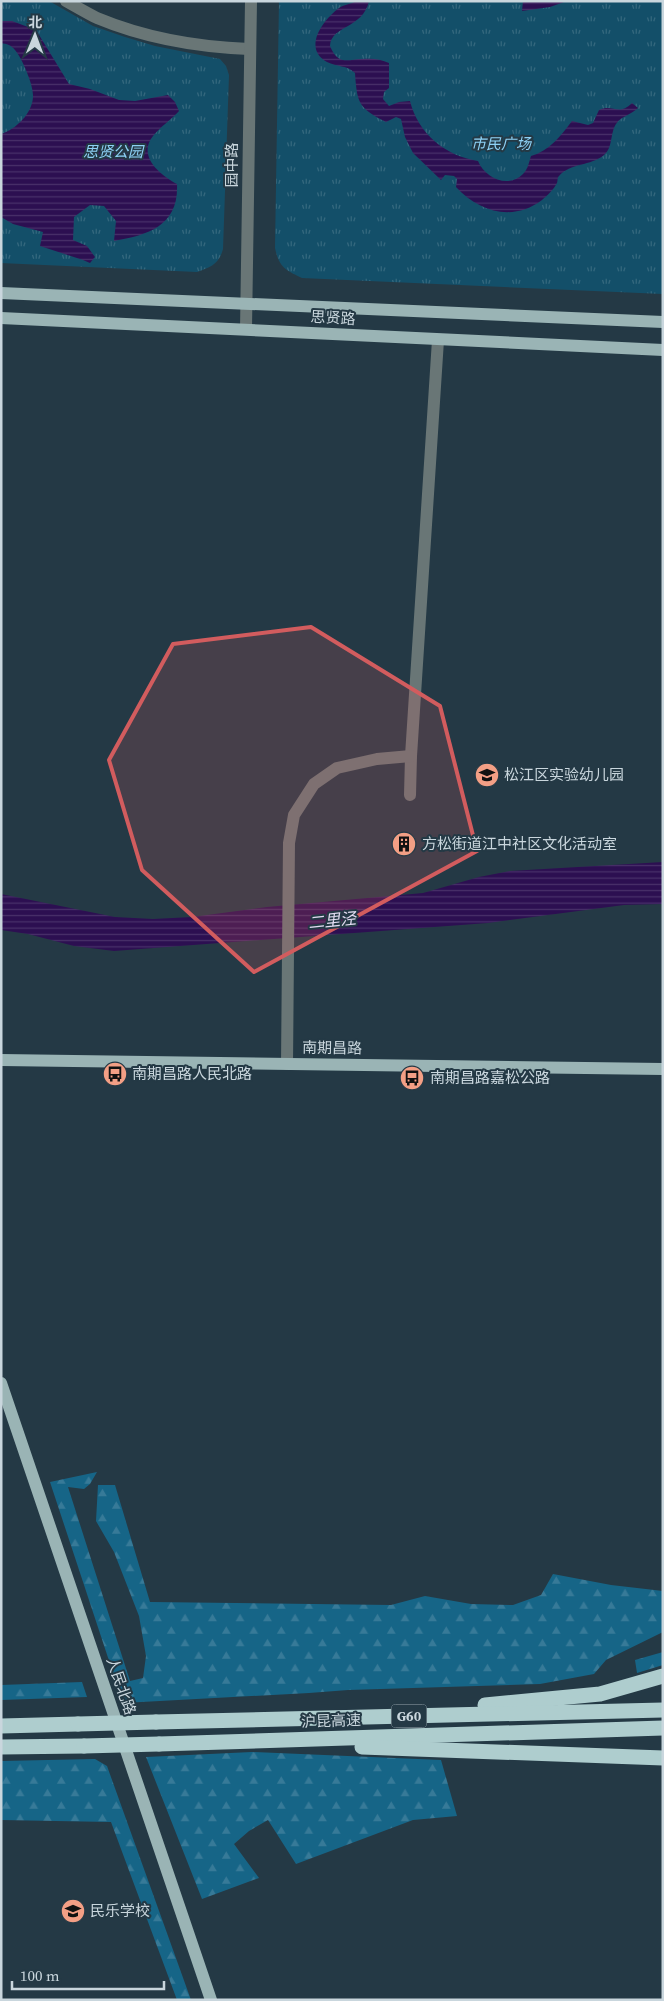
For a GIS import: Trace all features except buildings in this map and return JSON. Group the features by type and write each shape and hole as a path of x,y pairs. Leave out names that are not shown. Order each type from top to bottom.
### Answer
{"highway":[{"path":"264,1720 566,1698 600,1694 663,1676"},
{"name":"沪昆高速","path":"1,1726 663,1710"},
{"name":"沪昆高速","path":"1,1747 264,1741 663,1728"},
{"path":"264,1741 438,1750 661,1758"}],"main road":[{"name":"思贤路","path":"1,293 663,322"},
{"name":"思贤路","path":"1,318 663,350"},
{"name":"南期昌路","path":"1,1060 663,1069"},
{"name":"人民北路","path":"1,1383 211,2000"}],"street":[{"path":"66,1 97,18 159,37 206,46 249,49"},
{"name":"园中路","path":"246,329 251,1"},
{"path":"410,795 438,340"},
{"path":"287,1064 289,843 294,815 314,784 337,768 377,759 411,756"}],"highlighted area":[{"path":"311,627 440,706 477,851 254,972 142,870 109,760 173,644"}],"green space":[{"name":"思贤公园","path":"1,1 49,1 93,26 155,46 220,59 226,66 229,75 223,249 217,262 197,272 1,263"},
{"name":"市民广场","path":"279,1 663,1 663,294 302,278 287,270 281,264 275,248"},
{"path":"97,1472 90,1484 84,1489 68,1487 130,1681 143,1678 146,1656 139,1616 114,1552 96,1521 98,1485 115,1485 150,1602 391,1605 425,1596 471,1604 513,1605 541,1595 553,1574 611,1585 663,1591 663,1632 606,1660 594,1674 540,1684 348,1690 123,1703 50,1482"},
{"path":"663,1652 663,1665 637,1673 635,1660"},
{"path":"82,1682 87,1697 1,1700 1,1685"},
{"path":"252,1752 441,1760 457,1816 413,1820 296,1864 268,1820 249,1831 234,1844 259,1878 202,1899 146,1757"},
{"path":"95,1759 107,1766 191,2000 177,2000 111,1822 1,1820 1,1761"}],"water":[{"path":"357,1 369,1 361,17 341,30 332,39 330,46 336,56 343,60 373,59 389,63 389,88 384,92 383,99 389,106 399,102 410,101 420,124 435,142 455,154 478,161 491,177 498,180 511,181 523,174 531,156 549,147 572,121 588,125 593,123 599,110 604,108 619,110 632,103 638,108 616,124 609,148 604,155 599,159 564,172 558,177 554,188 542,200 520,211 508,212 486,208 465,196 456,187 457,179 454,176 445,175 441,180 413,153 405,137 401,119 396,117 386,122 365,109 357,92 355,73 349,69 331,64 320,56 316,49 316,42 322,27 339,8"},
{"path":"523,1 567,1 550,7 522,11"},
{"path":"1,21 12,21 36,30 69,84 90,89 119,100 135,101 168,95 175,102 179,111 159,129 149,143 149,158 153,164 164,176 177,184 173,210 159,226 127,239 114,241 116,221 104,206 90,205 74,217 73,240 87,246 95,257 90,263 40,246 43,232 13,224 1,217 1,134 17,125 26,115 32,103 33,92 30,79 18,54 7,44 1,43"},
{"name":"二里泾","path":"663,862 663,904 624,905 488,923 114,951 74,946 28,934 1,930 1,894 115,917 153,919 192,917 267,907 423,893 479,877 510,871"}],"place":[{"name":"松江区实验幼儿园","path":"487,775"},
{"name":"方松街道江中社区文化活动室","path":"404,844"},
{"name":"南期昌路人民北路","path":"115,1074"},
{"name":"南期昌路嘉松公路","path":"412,1078"},
{"name":"民乐学校","path":"73,1911"}]}
